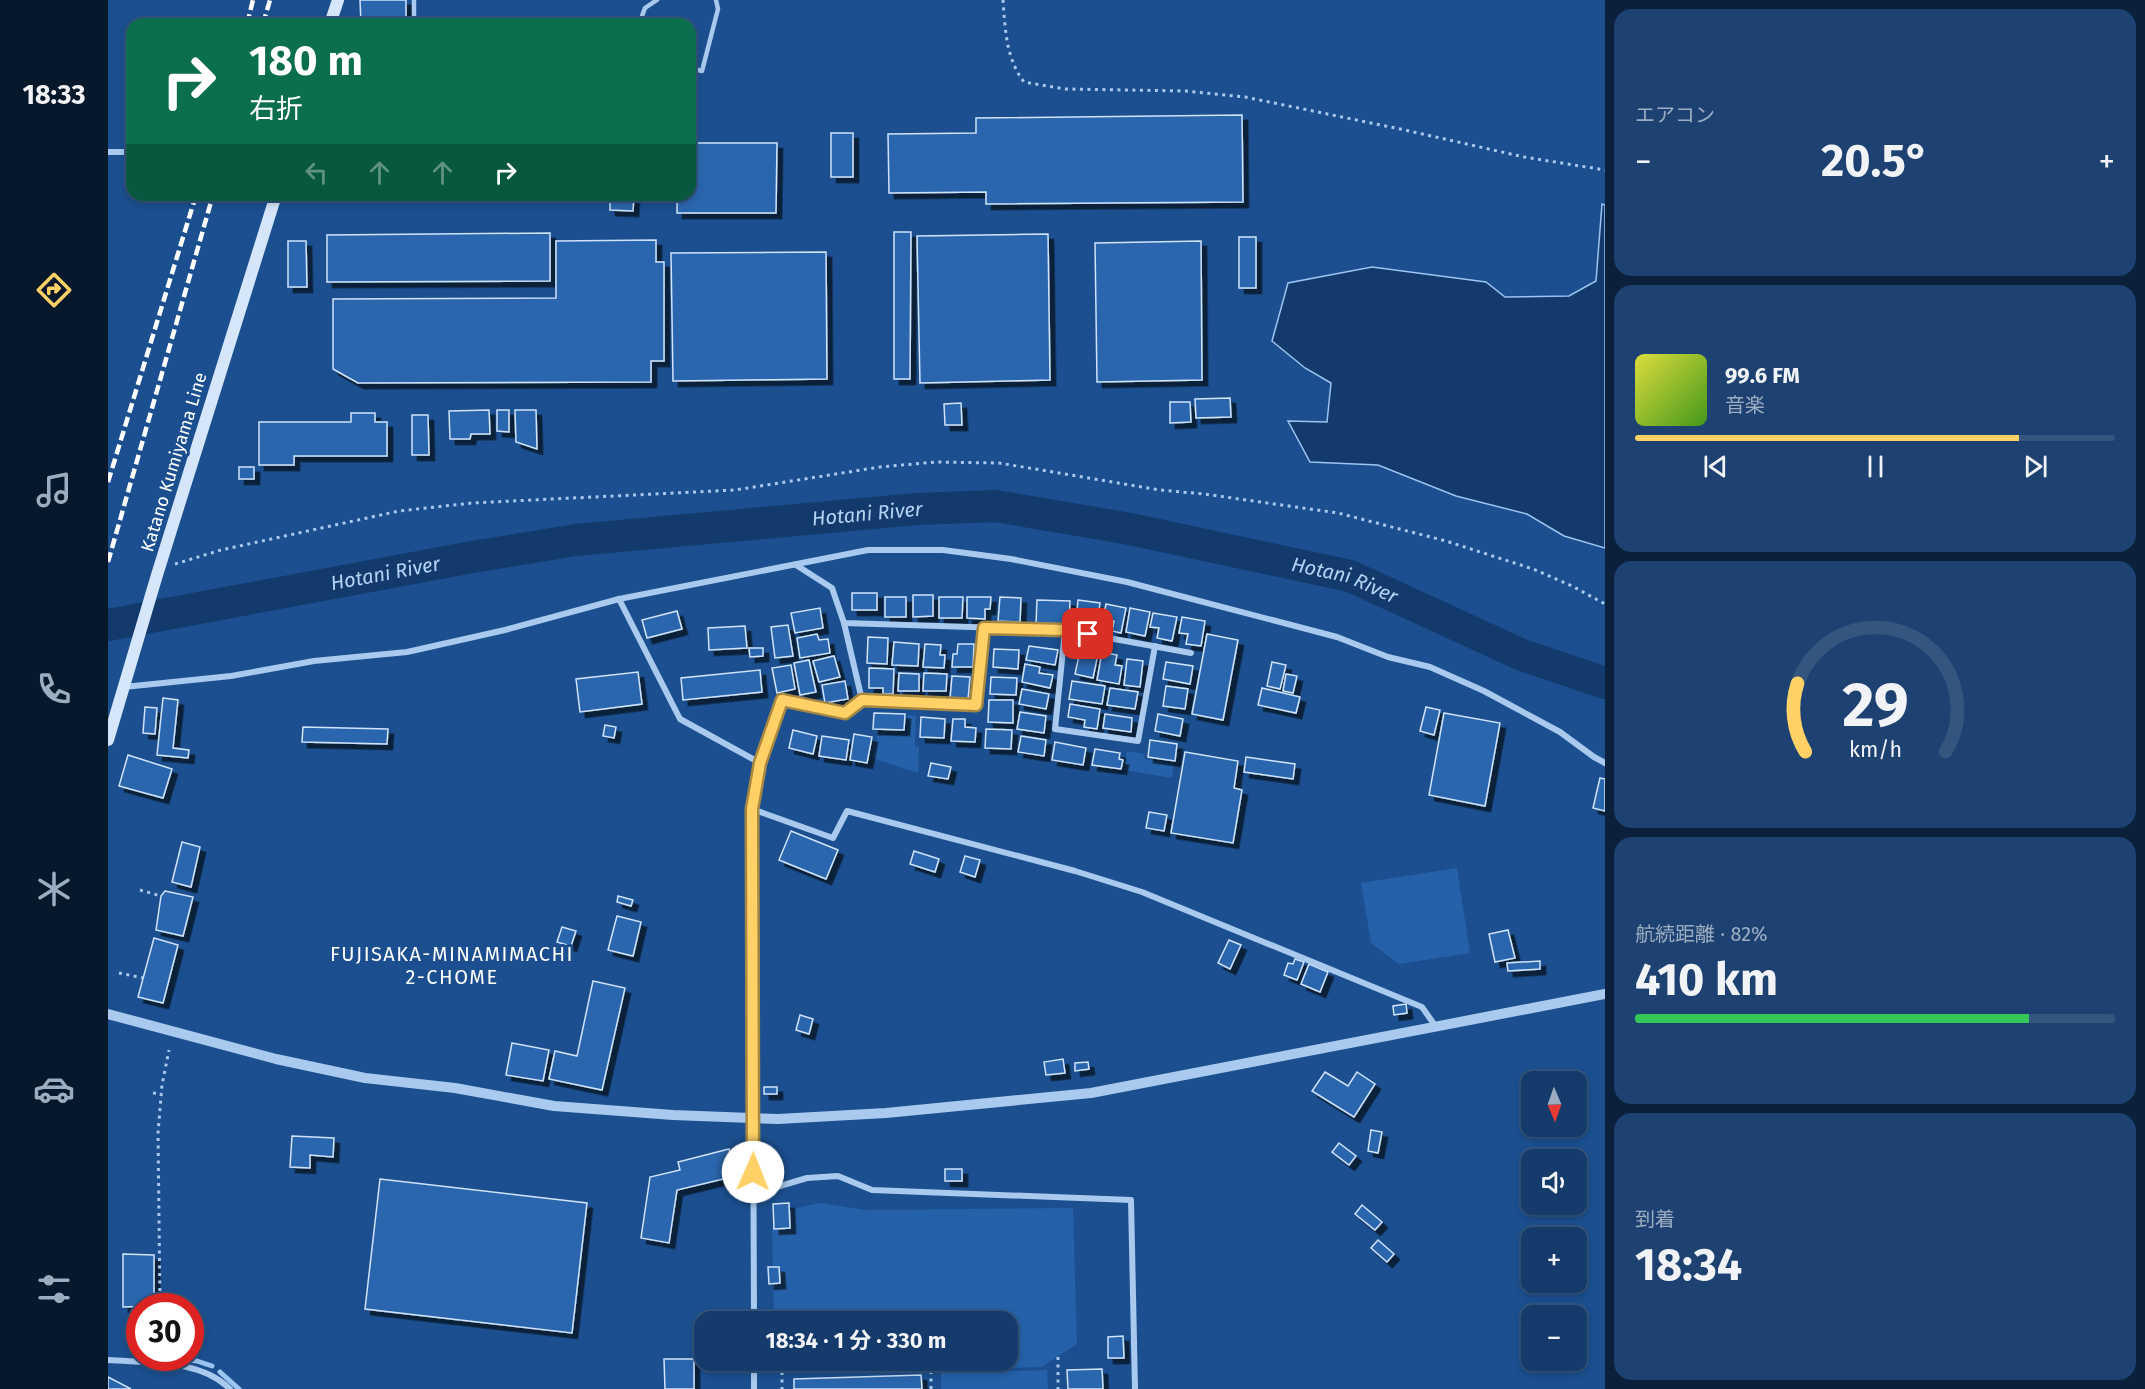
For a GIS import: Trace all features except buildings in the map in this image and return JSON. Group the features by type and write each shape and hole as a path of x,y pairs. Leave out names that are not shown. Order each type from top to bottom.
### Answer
{"main road":[{"path":"332,18 338,0"},
{"name":"Katano Kumiyama Line","path":"108,741 157,575 274,201"}],"street":[{"path":"108,152 126,152"},
{"path":"124,687 231,676 314,661 407,652 505,630 619,599 868,550 943,550 1011,559 1127,582 1337,637 1388,657 1430,667 1508,703 1560,732 1605,763"},
{"path":"795,565 832,588 844,622 862,700"},
{"path":"619,599 680,719 760,763"},
{"path":"844,622 1065,630 1191,653"},
{"path":"754,1311 752,809 760,763 782,700 845,713 862,700 976,705 984,628"},
{"path":"1065,630 1055,729 1138,741 1155,646"},
{"path":"752,809 833,837 848,811 1075,871 1142,892 1422,1007 1436,1027"},
{"path":"108,1014 276,1059 365,1078 455,1088 554,1106 673,1115 778,1119 886,1113 1091,1093 1605,994"},
{"path":"753,1194 807,1178 838,1176 872,1190 1131,1200 1135,1389"},
{"path":"108,1360 192,1368 211,1375 230,1389"},
{"path":"754,1371 754,1389"}],"lane":[{"path":"414,0 414,18"},
{"path":"641,18 645,8 657,0"},
{"path":"696,70 702,71 718,9 716,0"}],"path":[{"path":"1003,0 1006,41 1017,73 1024,82 1065,89 1186,91 1245,97 1405,130 1524,158 1605,170"},
{"path":"175,564 399,510 472,503 735,490 880,467 936,462 999,463 1160,490 1338,513 1446,541 1533,569 1605,604"},
{"path":"140,890 161,896"},
{"path":"119,973 143,978"},
{"path":"160,1293 158,1132 161,1094 169,1050"},
{"path":"153,1093 161,1094"},
{"path":"1058,1357 1058,1389"},
{"path":"931,1371 931,1389"},
{"path":"782,1372 782,1389"}],"shaded area":[{"path":"1602,204 1605,205 1605,548 1564,536 1527,514 1456,496 1378,465 1310,462 1288,421 1327,422 1331,383 1305,368 1272,341 1288,283 1372,267 1486,282 1505,297 1569,296 1596,281"},
{"path":"908,715 916,716 915,747 919,747 918,773 872,758 878,734 907,736"},
{"path":"1127,751 1144,754 1144,759 1174,764 1172,778 1124,770"},
{"path":"1457,868 1470,953 1399,964 1371,943 1361,883"},
{"path":"820,1203 865,1210 1073,1208 1077,1344 1042,1367 1018,1368 1018,1311 774,1311 772,1228 790,1228 789,1210"},
{"path":"1047,1370 1048,1389 941,1389 941,1373"}],"waterway":[{"name":"Hotani River","path":"108,625 576,540 917,509 996,506 1130,529 1350,576 1522,655 1605,683"},
{"path":"204,1363 212,1366"},
{"path":"220,1372 239,1389"}],"railway":[{"path":"248,18 253,0"},
{"path":"265,18 270,0"},
{"path":"108,482 194,201"},
{"path":"108,562 211,201"}],"district":[{"name":"FUJISAKA-MINAMIMACHI 2-CHOME","path":"452,966"}],"route":[{"path":"753,1172 752,809 760,763 782,700 845,713 862,700 976,705 984,628 1065,630 1088,634"}]}
